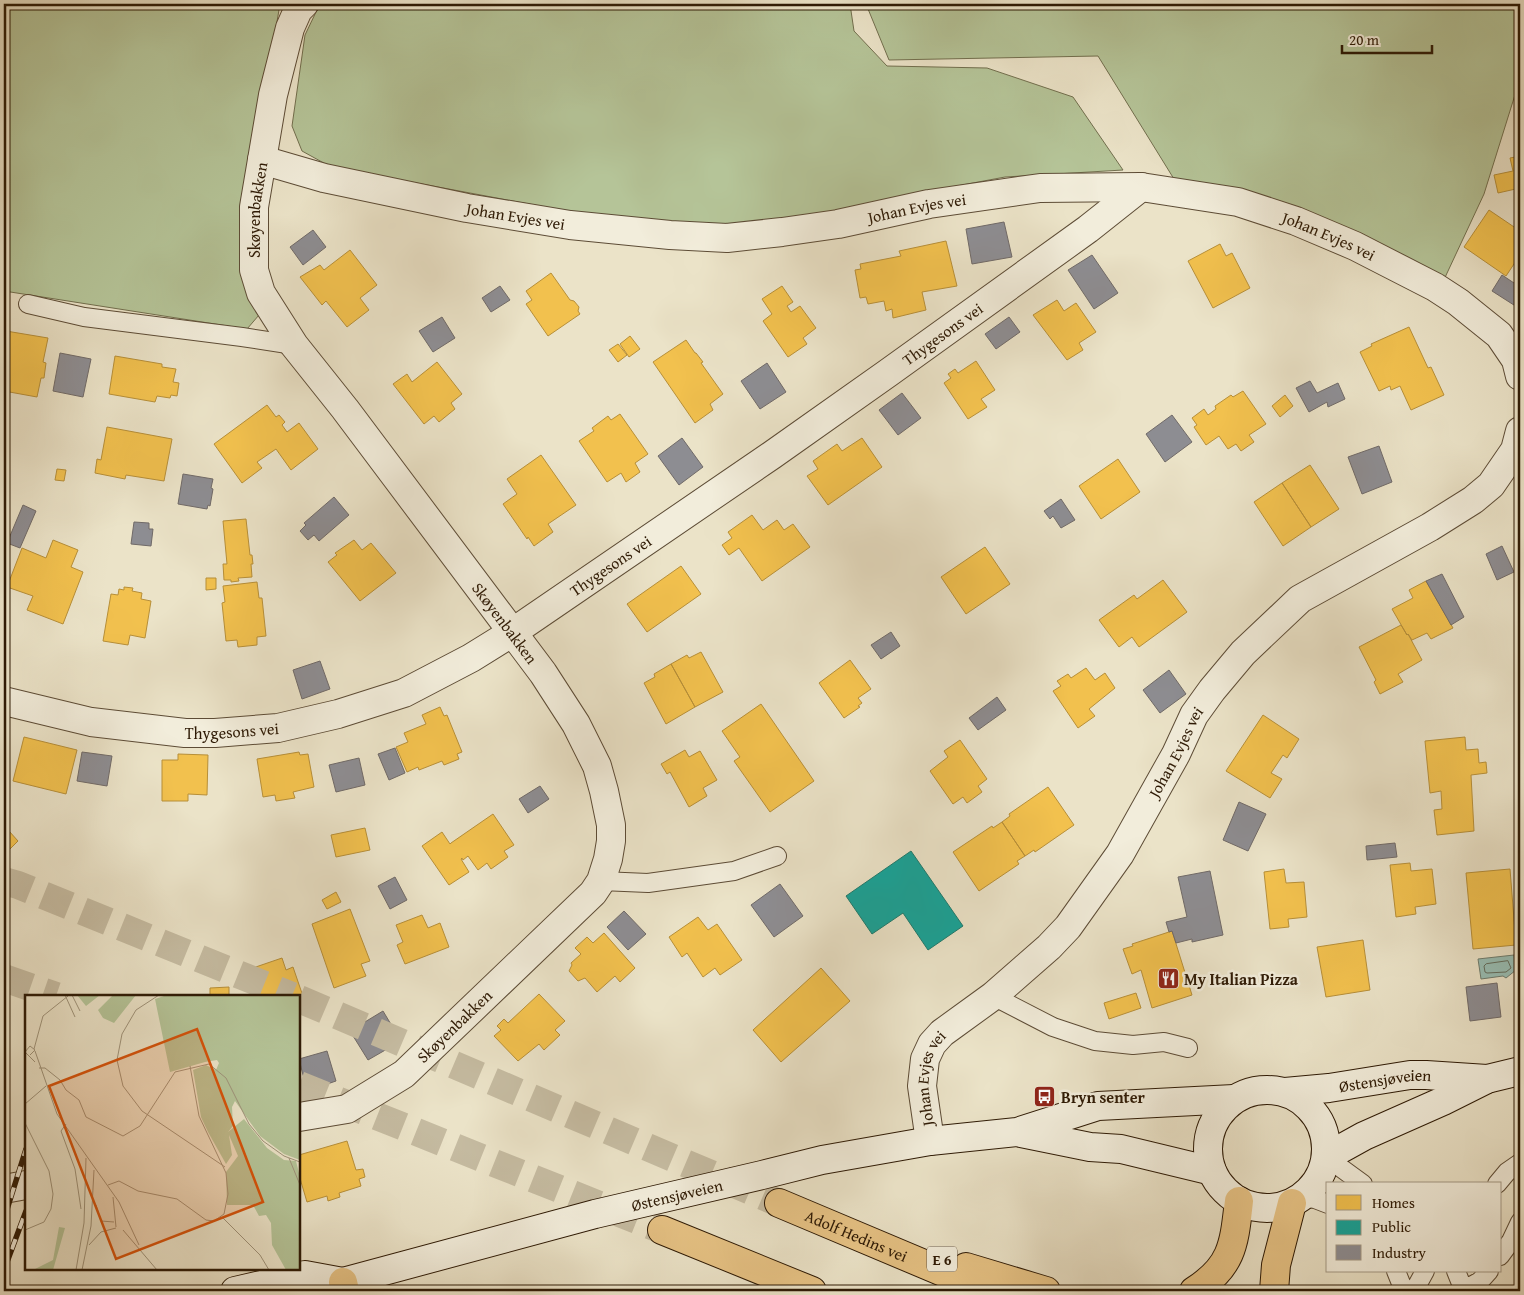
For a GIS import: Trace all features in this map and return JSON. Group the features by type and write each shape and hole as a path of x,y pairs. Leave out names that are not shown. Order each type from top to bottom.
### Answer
{"highway":[{"path":"1274,1291 1276,1265 1297,1200"},
{"path":"1194,1291 1222,1267 1230,1252 1234,1238 1238,1201"},
{"name":"Adolf Hedins vei","path":"779,1203 988,1291"},
{"name":"E 6","path":"838,1227 1046,1291"},
{"path":"662,1230 812,1291"}],"street":[{"name":"Skøyenbakken","path":"300,1117 347,1109 404,1074 593,893 602,881 611,841 611,825 597,766 576,724 543,672 351,417 294,345 261,293 254,270 254,208 273,95 290,28 298,10 304,4"},
{"name":"Johan Evjes vei","path":"262,160 324,178 467,208 570,224 670,236 717,237 816,228 929,204 1040,188 1141,187 1238,202 1296,221 1355,246 1434,287 1458,302 1499,335 1519,365"},
{"name":"Thygesons vei","path":"4,702 91,722 186,733 214,733 278,728 338,714 404,693 471,658 512,632 772,455 888,374 1088,229 1141,187"},
{"name":"Johan Evjes vei","path":"930,1141 922,1086 925,1059 928,1051 942,1033 993,996 1068,928 1098,887 1146,810 1176,754 1194,715 1243,653 1300,598 1430,527 1473,500 1491,485 1518,444"},
{"name":"Østensjøveien","path":"1326,1157 1364,1136 1443,1101 1487,1078 1520,1071"},
{"name":"Østensjøveien","path":"1285,1092 1329,1088 1410,1075 1426,1074 1487,1078"},
{"path":"1272,1089 1285,1092 1300,1099 1313,1110 1321,1124 1326,1140 1326,1157 1321,1172 1313,1186 1297,1200 1274,1208 1256,1207 1238,1201 1218,1183 1212,1172 1207,1152 1210,1131 1219,1113 1234,1099 1246,1093 1259,1090 1272,1089"},
{"name":"Østensjøveien","path":"235,1291 305,1275 339,1288 595,1214 822,1160 930,1141 1017,1132 1098,1106 1234,1099"},
{"name":"Østensjøveien","path":"1017,1132 1090,1147 1121,1149 1212,1172"},
{"path":"4,1189 25,1185"}],"lane":[{"path":"28,304 84,317 242,336 294,345"},
{"path":"602,881 648,883 734,871 777,856"},
{"path":"993,996 1053,1027 1095,1041 1133,1045 1164,1042 1188,1048"},
{"path":"1326,1157 1360,1182"},
{"path":"1499,1182 1520,1162"},
{"path":"1297,1200 1315,1199 1326,1203"},
{"path":"1502,1253 1511,1241 1520,1222"},
{"path":"1396,1272 1404,1291"},
{"path":"1414,1291 1424,1272"},
{"path":"1456,1272 1463,1291 1480,1281 1488,1272"}],"green space":[{"path":"4,4 280,4 242,227 249,296 259,315 247,329 4,291"},
{"path":"324,4 850,4 854,31 887,66 987,68 1073,97 1123,170 1005,177 898,197 825,215 688,229 625,222 331,167 302,151 292,126 305,35 316,12"},
{"path":"866,4 1520,4 1520,82 1484,194 1441,286 1182,192 1098,56 889,60"}],"water":[{"path":"1514,955 1516,970 1506,978 1503,976 1481,979 1478,959"}],"building: Homes":[{"path":"1520,156 1520,188 1498,193 1494,175 1513,171 1510,158"},
{"path":"1489,210 1520,231 1520,255 1506,276 1464,247"},
{"path":"946,241 957,286 922,292 926,310 893,318 892,309 886,311 884,301 868,304 866,297 860,298 855,270 861,269 860,264 901,256 899,251"},
{"path":"1220,244 1226,256 1232,253 1250,288 1213,308 1188,261"},
{"path":"350,250 377,285 360,298 369,310 347,327 326,301 322,305 300,277 320,265 324,270"},
{"path":"551,273 570,300 574,301 579,307 578,311 580,314 548,336 526,304 532,300 526,291"},
{"path":"782,286 793,302 787,306 791,312 800,306 816,328 803,338 807,344 788,357 763,321 772,314 762,299"},
{"path":"1057,300 1064,311 1076,303 1096,332 1079,343 1083,350 1067,360 1033,315"},
{"path":"1409,327 1428,368 1431,367 1444,395 1411,410 1400,386 1391,390 1390,386 1379,391 1360,352 1372,346 1371,344"},
{"path":"6,331 48,338 43,362 46,363 44,378 41,378 37,397 4,391 4,342"},
{"path":"630,336 640,349 629,357 620,344"},
{"path":"686,340 703,362 701,363 723,394 710,404 713,410 695,423 653,362"},
{"path":"618,344 627,355 618,362 609,350"},
{"path":"115,356 162,364 162,367 176,369 173,382 179,383 177,396 171,395 170,398 157,396 155,402 109,394"},
{"path":"976,361 995,390 981,399 987,407 968,419 944,383 951,378 948,374 955,369 958,373"},
{"path":"437,362 462,394 451,403 455,409 439,422 434,416 424,424 393,384 407,374 412,382"},
{"path":"1243,391 1266,424 1249,435 1254,442 1241,451 1236,444 1228,449 1219,436 1206,445 1194,427 1197,425 1192,418 1204,409 1208,415 1216,409 1215,406 1231,395 1233,397"},
{"path":"1285,395 1293,406 1280,417 1272,406"},
{"path":"267,405 276,417 279,415 285,422 282,425 287,432 299,423 318,449 291,470 276,449 257,462 262,468 242,483 214,444"},
{"path":"620,414 648,454 635,463 640,472 626,482 621,473 607,482 579,441 594,431 592,428 608,416 611,420"},
{"path":"107,427 172,439 164,481 126,475 125,479 95,473 97,459 101,460"},
{"path":"862,438 882,467 828,505 807,476 818,469 813,461 837,444 842,451"},
{"path":"541,455 576,505 548,524 553,532 534,546 503,504 517,494 507,479"},
{"path":"1118,459 1140,492 1101,519 1079,486"},
{"path":"1310,465 1339,509 1311,527 1282,483"},
{"path":"57,469 66,470 64,481 55,480"},
{"path":"1282,483 1311,527 1283,546 1254,502"},
{"path":"752,515 763,530 777,520 784,530 793,524 810,547 762,581 739,548 729,555 722,545 732,538 728,532"},
{"path":"246,519 250,555 252,555 253,564 251,564 252,577 238,578 239,581 231,582 231,580 224,580 223,564 227,564 223,521"},
{"path":"53,540 78,550 71,567 83,572 63,624 27,610 33,596 7,587 22,548 46,558"},
{"path":"354,540 362,550 371,543 396,573 360,601 328,562 337,555 335,553"},
{"path":"985,547 1010,584 966,614 941,577"},
{"path":"681,566 701,594 647,632 627,604"},
{"path":"206,578 216,578 216,589 206,590"},
{"path":"1163,580 1187,612 1139,647 1132,637 1119,647 1099,620 1134,595 1137,599"},
{"path":"1426,581 1453,628 1431,639 1427,633 1412,640 1392,609 1413,598 1409,590"},
{"path":"257,582 259,598 262,598 266,636 257,637 257,645 238,647 237,640 226,641 222,603 225,602 223,586"},
{"path":"124,587 133,588 132,591 142,593 141,599 151,601 145,638 130,635 128,645 103,641 111,594 118,595 119,589 124,590"},
{"path":"1401,625 1422,660 1398,674 1403,682 1380,694 1374,682 1376,680 1359,647"},
{"path":"701,652 723,692 695,707 671,664 687,655 689,658"},
{"path":"850,660 871,689 858,698 862,703 858,706 860,707 844,718 819,683"},
{"path":"671,664 695,707 666,724 644,683 655,677 654,674"},
{"path":"1086,668 1095,680 1105,673 1115,688 1089,709 1095,716 1078,728 1053,691 1061,686 1057,681 1068,674 1071,678"},
{"path":"761,704 814,781 770,812 734,761 740,757 722,731"},
{"path":"440,707 444,716 447,715 462,752 457,754 459,759 444,765 442,761 419,770 418,767 407,772 396,747 408,742 404,733 426,724 422,715"},
{"path":"1263,715 1299,739 1287,758 1283,755 1271,773 1282,779 1270,798 1226,771"},
{"path":"24,737 77,750 66,794 13,781"},
{"path":"1465,737 1466,750 1478,749 1479,763 1486,762 1487,773 1471,775 1474,831 1437,835 1434,810 1442,809 1441,791 1430,793 1425,741"},
{"path":"960,740 987,779 978,786 982,792 967,803 963,797 953,804 930,771 948,757 944,751"},
{"path":"685,750 689,757 700,751 717,780 703,788 707,796 689,807 670,772 667,774 661,764"},
{"path":"299,752 300,755 308,754 314,787 293,792 295,798 276,801 275,795 263,797 257,759"},
{"path":"178,754 208,755 207,795 188,794 188,801 162,801 162,760 178,760"},
{"path":"1048,787 1074,825 1035,852 1034,850 1025,856 1002,822 1010,816 1009,814"},
{"path":"493,814 514,845 504,851 508,857 491,869 487,863 478,870 468,856 463,860 462,858 461,859 469,872 449,885 422,846 442,832 450,844"},
{"path":"1002,822 1025,856 1017,861 1019,864 979,891 953,852 992,826 993,828"},
{"path":"365,828 370,850 336,857 331,835"},
{"path":"9,831 18,841 8,851 4,847 4,837"},
{"path":"1410,863 1411,871 1432,869 1436,904 1415,907 1416,914 1396,917 1390,865"},
{"path":"1284,869 1286,883 1304,882 1307,917 1288,919 1289,927 1270,929 1264,872"},
{"path":"1510,869 1516,945 1473,949 1466,873"},
{"path":"336,892 341,902 327,909 322,900"},
{"path":"350,909 370,961 361,964 366,976 334,988 312,924"},
{"path":"422,915 428,928 440,923 449,947 405,964 397,945 403,942 396,925"},
{"path":"698,917 708,930 717,924 742,960 720,975 715,968 703,977 687,953 682,957 669,937"},
{"path":"1172,931 1192,995 1152,1008 1141,970 1132,974 1123,949 1133,946 1132,944"},
{"path":"604,933 635,968 620,982 615,976 597,992 585,978 578,981 569,971 571,963 581,954 575,948 587,937 593,943"},
{"path":"1363,940 1370,990 1326,997 1317,947"},
{"path":"282,958 286,970 293,967 307,1008 300,1011 300,995 256,995 247,970"},
{"path":"821,968 850,1001 781,1062 753,1030"},
{"path":"229,987 229,995 210,995 210,988"},
{"path":"1136,993 1141,1008 1109,1019 1104,1003"},
{"path":"539,994 565,1021 555,1030 560,1035 544,1050 539,1044 518,1061 494,1036 501,1030 497,1026 504,1019 508,1023"},
{"path":"347,1141 356,1170 363,1169 365,1177 359,1179 361,1186 339,1193 340,1197 328,1201 327,1196 307,1202 300,1178 300,1155"}],"building: Public":[{"path":"911,851 963,926 928,950 903,913 872,934 846,896"}],"building: Industry":[{"path":"1004,222 1012,257 972,264 966,229"},
{"path":"313,230 326,247 303,265 290,247"},
{"path":"1092,255 1118,293 1094,309 1068,270"},
{"path":"1502,275 1520,287 1520,302 1517,307 1492,291"},
{"path":"500,286 510,300 491,312 482,298"},
{"path":"442,317 455,338 433,352 419,331"},
{"path":"1009,317 1020,332 996,349 985,334"},
{"path":"60,353 91,359 83,397 53,391"},
{"path":"767,363 786,392 760,409 741,381"},
{"path":"1310,381 1317,393 1338,383 1345,399 1328,407 1327,402 1309,412 1296,388"},
{"path":"902,393 921,418 898,435 879,410"},
{"path":"1172,415 1192,442 1165,462 1146,434"},
{"path":"682,438 703,467 679,485 658,456"},
{"path":"1379,446 1392,482 1362,494 1348,457"},
{"path":"183,474 213,479 210,506 208,505 207,509 178,504"},
{"path":"334,497 349,515 319,541 314,535 308,540 300,531 306,525 304,523"},
{"path":"1061,499 1075,520 1061,528 1053,516 1050,519 1044,511"},
{"path":"23,505 36,511 20,548 7,543"},
{"path":"134,522 149,523 149,529 153,529 151,546 131,544"},
{"path":"1502,546 1514,572 1497,580 1486,554"},
{"path":"1442,574 1464,617 1451,625 1426,581"},
{"path":"891,632 900,646 881,659 871,645"},
{"path":"320,661 330,689 302,699 293,670"},
{"path":"1169,670 1186,694 1160,713 1143,690"},
{"path":"997,697 1006,710 978,730 969,718"},
{"path":"395,748 405,773 389,780 378,754"},
{"path":"82,752 112,756 107,786 77,781"},
{"path":"359,758 365,785 336,792 329,765"},
{"path":"540,786 549,799 528,813 519,799"},
{"path":"1239,802 1266,814 1248,851 1223,840"},
{"path":"1395,843 1397,857 1367,860 1366,846"},
{"path":"1210,871 1223,935 1192,942 1192,939 1176,943 1172,931 1169,932 1166,922 1187,917 1178,877"},
{"path":"395,877 407,900 390,909 378,886"},
{"path":"780,884 803,916 774,937 751,905"},
{"path":"624,911 646,934 628,950 607,927"},
{"path":"1497,983 1501,1017 1470,1021 1466,987"},
{"path":"383,1011 401,1041 368,1060 350,1031"},
{"path":"327,1051 336,1081 307,1091 300,1059"}],"tunnel":[{"path":"4,881 290,995"},
{"path":"4,978 53,995"},
{"path":"300,999 779,1203"},
{"path":"300,1085 662,1230"}],"railway":[{"path":"4,1219 25,1152"},
{"path":"4,1270 25,1214"}],"place":[{"name":"My Italian Pizza","path":"1168,979"},
{"name":"Bryn senter","path":"1045,1097"}]}
